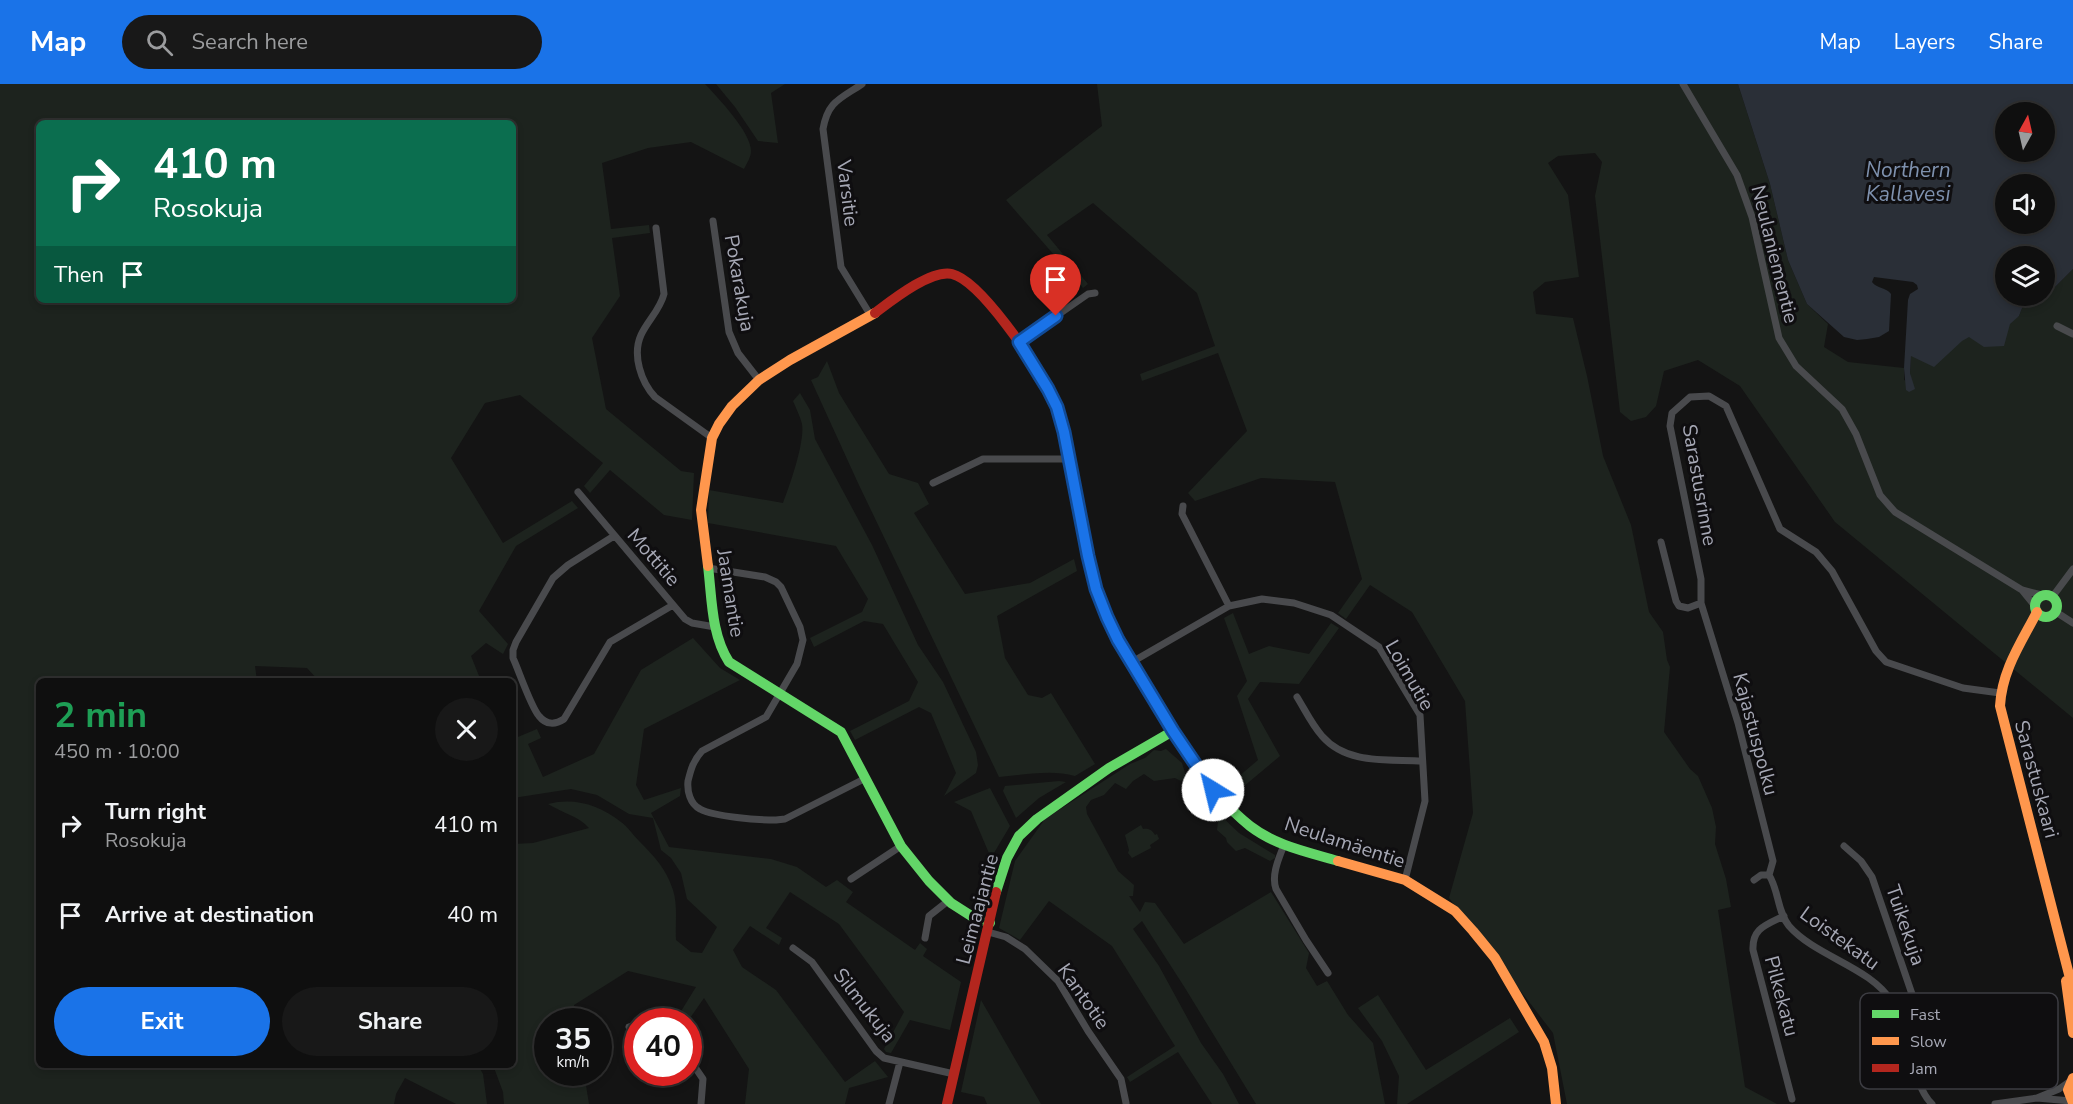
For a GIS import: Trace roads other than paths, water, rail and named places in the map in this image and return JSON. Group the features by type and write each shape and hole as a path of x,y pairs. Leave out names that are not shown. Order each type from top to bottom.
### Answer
{"street":[{"name":"Varsitie","path":"862,84 831,106 826,114 823,129 841,267 871,316"},
{"name":"Neulaniementie","path":"1683,84 1737,175 1752,217 1779,338 1796,366 1842,409 1856,434 1880,495 1895,512 2022,590 2044,612 2073,623"},
{"name":"Pokarakuja","path":"713,221 729,332 738,353 759,380"},
{"path":"656,228 664,294 662,304 640,338 640,370 649,390 655,397 712,438"},
{"name":"Jaamantie","path":"944,274 914,284 871,316 790,360 759,380 732,406 712,438 700,510 715,627 729,662 841,732 901,846 948,901 989,927"},
{"name":"Neulamäentie","path":"944,274 952,274 970,284 1019,342 1048,389 1057,407 1064,432 1096,589 1107,617 1131,662 1203,777 1224,802 1252,827 1284,845 1405,880 1455,911 1495,958 1544,1042 1552,1068 1556,1104"},
{"path":"1019,342 1088,294 1095,293"},
{"path":"2057,326 2073,334"},
{"name":"Sarastusrinne","path":"1701,603 1701,579 1670,426 1672,413 1690,397 1709,396 1726,406 1780,529 1816,552 1832,571 1876,651 1886,662 1963,688 2000,693"},
{"path":"933,483 983,459 1068,459"},
{"name":"Mottitie","path":"578,492 685,619 692,623 715,627"},
{"path":"1183,510 1229,606"},
{"path":"614,536 568,565 554,578 516,642 513,658 539,717 550,724 557,724 564,719 610,642 673,605"},
{"path":"1661,542 1679,606 1688,608 1701,603"},
{"path":"708,568 765,577 776,582 781,587 800,627 803,640 797,664 766,717 702,752 691,766 687,790 699,809 765,820 785,819 866,778"},
{"path":"2044,612 2057,602 2048,596 2073,569"},
{"name":"Neulaniementie","path":"2022,590 2048,596"},
{"name":"Sarastuskaari","path":"2048,596 2037,599 2044,612 2030,626 2005,668 2000,693 2001,718 2073,990"},
{"name":"Loimutie","path":"1131,662 1229,606 1262,599 1294,603 1331,615 1379,647 1420,716 1425,801 1405,880"},
{"name":"Kajastuspolku","path":"1701,603 1738,723 1770,849 1773,861 1769,875"},
{"path":"1297,698 1321,736 1341,752 1359,758 1422,761"},
{"name":"Leimaajantie","path":"947,1104 999,881 1007,858 1019,836 1037,819 1109,768 1173,731"},
{"path":"1284,845 1274,884 1328,973"},
{"path":"851,879 901,846"},
{"name":"Tuikekuja","path":"1844,846 1861,861 1872,877 1912,993"},
{"path":"1754,880 1761,875 1769,875"},
{"name":"Loistekatu","path":"1769,875 1779,909 1790,926 1809,941 1873,982 1885,993"},
{"path":"925,938 929,916 948,901"},
{"name":"Pilkekatu","path":"1784,916 1755,933 1753,950 1792,1099"},
{"name":"Kantotie","path":"989,927 1024,949 1058,981 1088,1031 1121,1079 1126,1103"},
{"name":"Silmukuja","path":"793,948 812,962 876,1051 884,1058 954,1074"},
{"name":"Sarastuskaari","path":"2065,960 2068,1004 2073,1033"},
{"path":"890,1104 900,1062"},
{"path":"1995,1104 2037,1098 2059,1089 2072,1079"},
{"path":"2037,1098 2072,1102 2068,1091 2072,1079"},
{"path":"702,1086 702,1104"},
{"name":"Loistekatu","path":"1922,1089 1932,1104"}],"water":[{"name":"Northern Kallavesi","path":"1738,84 2073,84 2073,269 2055,287 2055,246 1995,246 1995,306 2023,306 2019,316 2010,324 2004,346 1984,347 1969,337 1934,367 1911,356 1910,373 1915,389 1909,392 1906,390 1904,368 1908,300 1910,294 1918,289 1917,285 1913,282 1874,277 1872,282 1874,284 1891,294 1889,331 1879,337 1857,340 1844,337 1807,304 1788,260 1770,184"}]}
